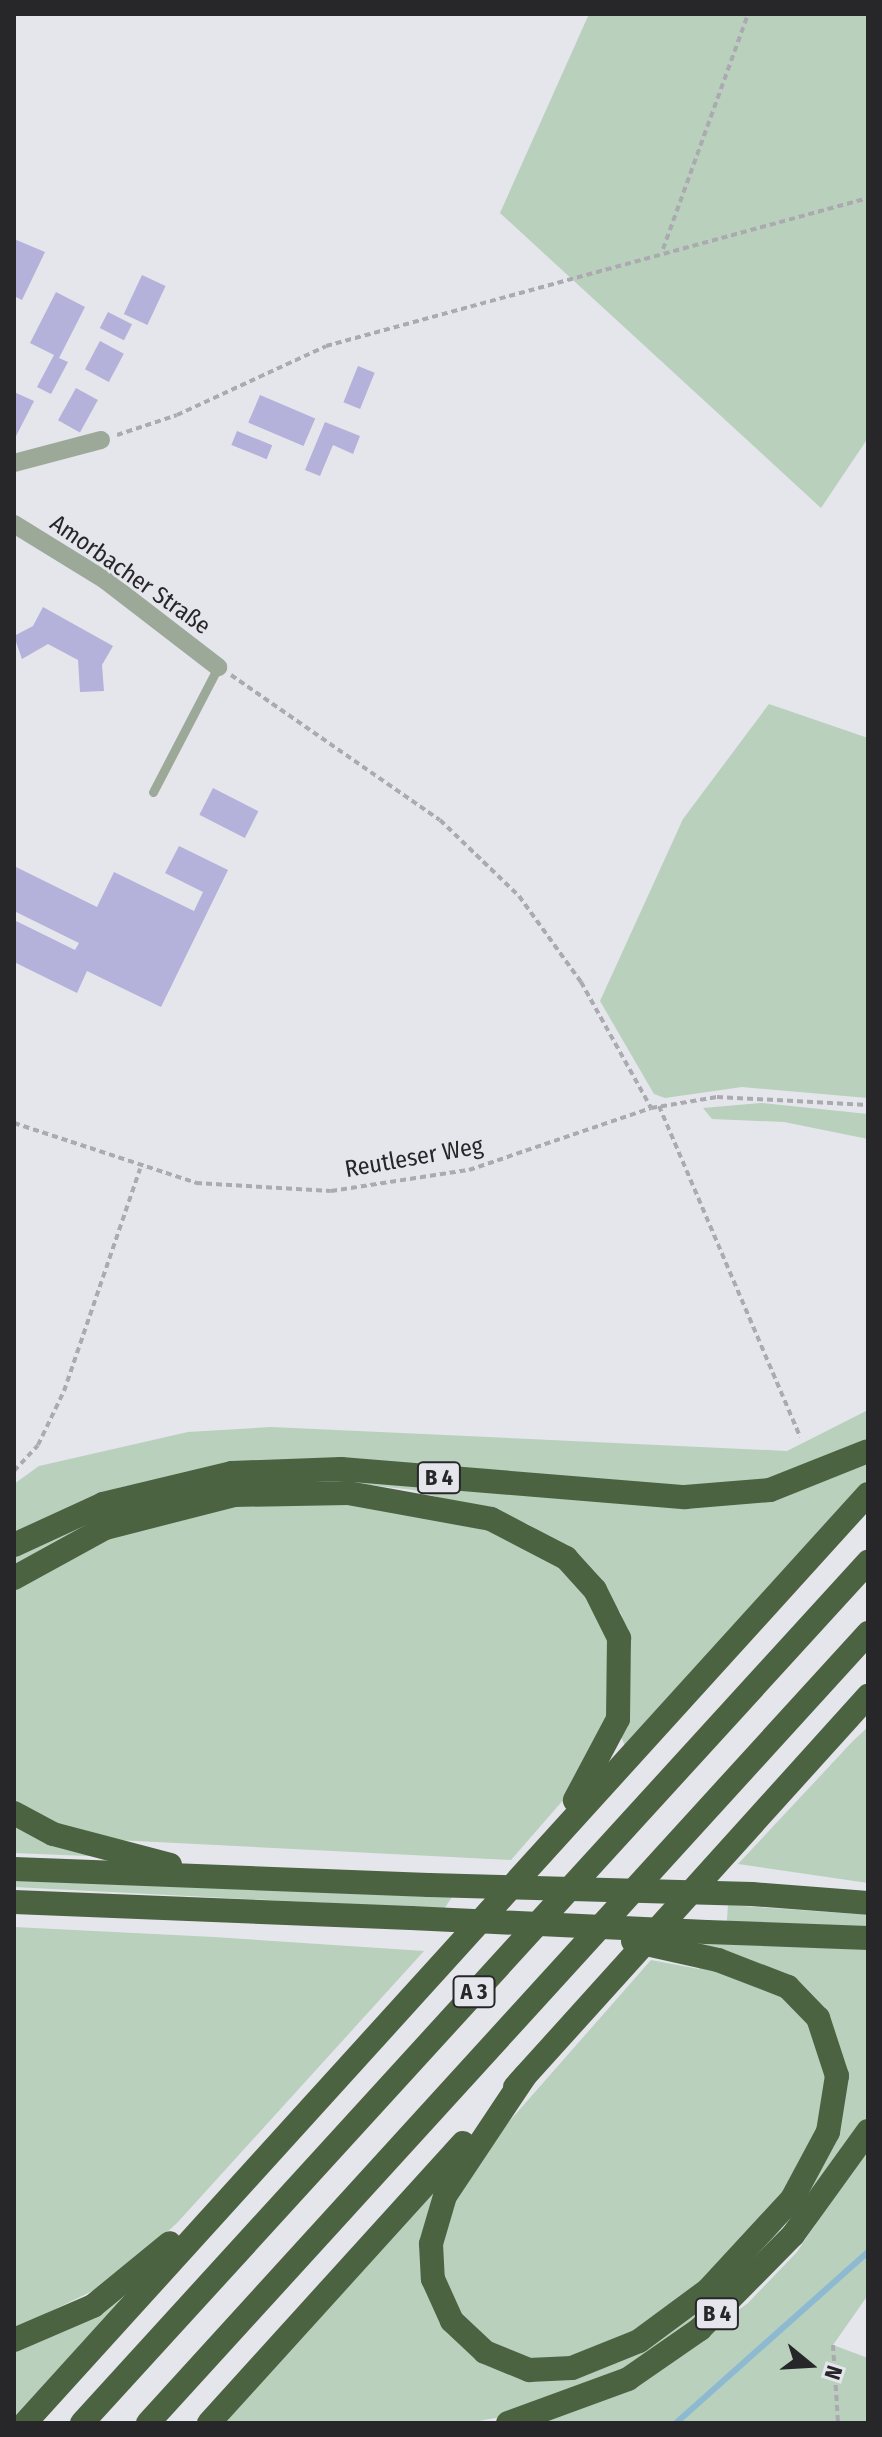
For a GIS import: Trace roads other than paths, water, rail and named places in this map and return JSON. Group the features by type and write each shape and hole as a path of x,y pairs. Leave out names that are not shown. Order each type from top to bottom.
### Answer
{"highway":[{"name":"B 4","path":"14,1545 103,1504 232,1473 341,1469 685,1497 770,1490 868,1451"},
{"path":"14,1578 105,1528 234,1495 348,1493 429,1503 547,1544 606,1608 619,1638 623,1684 600,1762 525,1874"},
{"path":"25,2423 868,1494"},
{"name":"A 3","path":"82,2423 868,1562"},
{"name":"A 3","path":"148,2423 868,1633"},
{"path":"209,2423 868,1696"},
{"path":"822,1746 868,1709"},
{"path":"14,1813 69,1839 209,1876"},
{"path":"14,1869 752,1894 868,1903"},
{"path":"14,1904 52,1903 868,1938"},
{"path":"525,2076 445,2196 431,2244 433,2279 452,2321 485,2352 529,2370 572,2368 639,2341 731,2269 792,2199 828,2132 837,2076 818,2018 788,1987 718,1960 544,1925"},
{"name":"B 4","path":"508,2423 608,2388 700,2329 793,2235 868,2131"},
{"path":"14,2340 106,2297 270,2153"}],"street":[{"path":"14,463 101,440"},
{"name":"Amorbacher Straße","path":"14,524 105,580 218,667"}],"lane":[{"path":"153,792 218,667"}],"waterway":[{"path":"676,2423 868,2252"}]}
